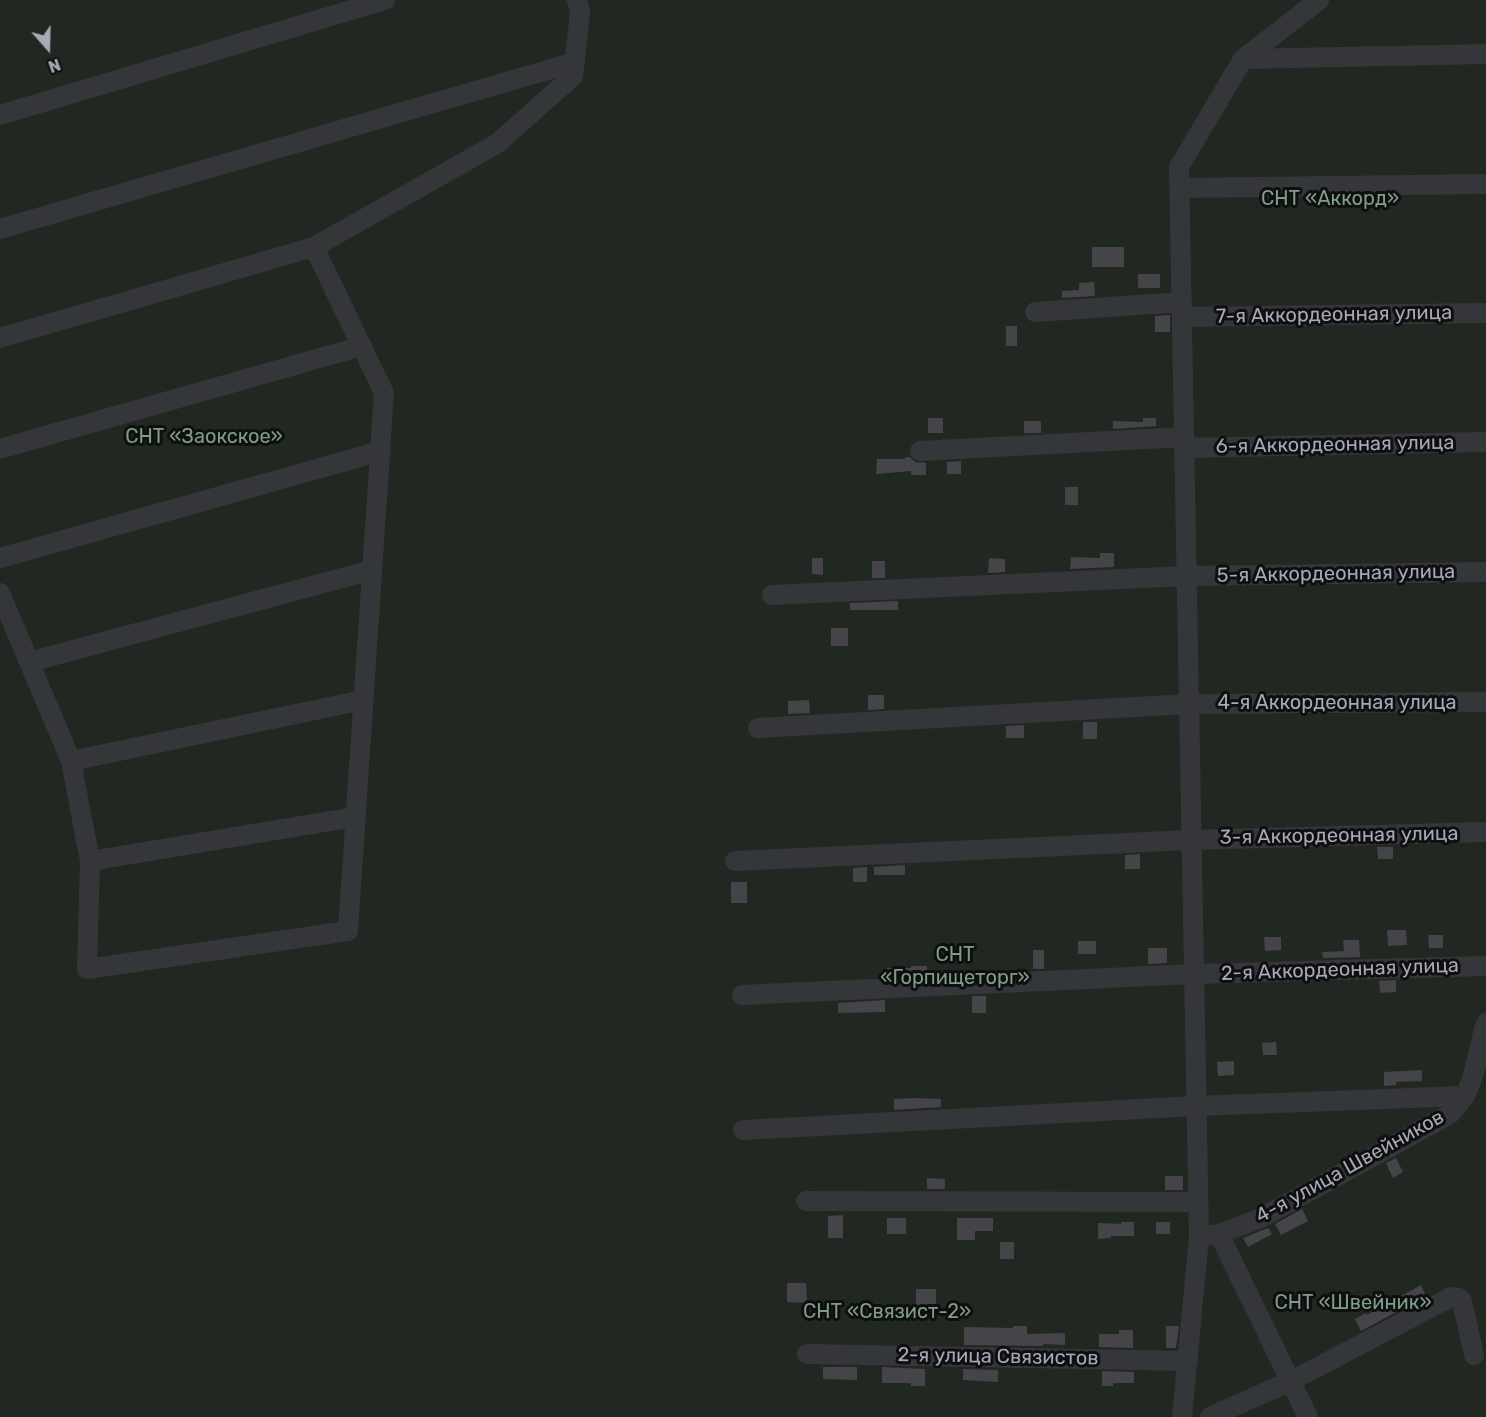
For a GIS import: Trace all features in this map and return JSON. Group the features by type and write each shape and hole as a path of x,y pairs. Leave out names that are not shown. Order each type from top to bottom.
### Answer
{"street":[{"path":"0,115 385,0"},
{"path":"0,338 314,247 498,143 573,76 580,12 577,0"},
{"path":"1182,1417 1199,1237 1179,167 1243,59 1319,0"},
{"path":"1243,59 1486,54"},
{"path":"0,229 575,62"},
{"path":"1180,188 1486,184"},
{"path":"0,593 70,761 90,861 87,969 348,931 384,393 314,247"},
{"name":"7-я Аккордеонная улица","path":"1035,312 1182,309 1486,313"},
{"path":"0,449 362,346"},
{"name":"6-я Аккордеонная улица","path":"920,451 1184,443 1486,442"},
{"path":"0,558 381,451"},
{"path":"29,662 372,570"},
{"name":"5-я Аккордеонная улица","path":"772,595 1186,576 1486,572"},
{"path":"70,761 363,700"},
{"name":"4-я Аккордеонная улица","path":"758,728 1189,704 1486,702"},
{"path":"90,861 356,817"},
{"name":"3-я Аккордеонная улица","path":"735,861 1191,840 1486,832"},
{"name":"2-я Аккордеонная улица","path":"741,995 1194,974 1486,966"},
{"name":"4-я улица Швейников","path":"1199,1237 1220,1234 1261,1218 1450,1114 1465,1096 1484,1066 1478,1047 1486,1023"},
{"path":"743,1130 1196,1106 1465,1096"},
{"path":"806,1201 1198,1202"},
{"path":"1220,1234 1308,1417"},
{"path":"1210,1417 1291,1381 1451,1297 1462,1301 1474,1355"},
{"name":"2-я улица Связистов","path":"807,1354 1188,1361"}],"green space":[{"path":"0,0 1486,0 1486,1417 0,1417"}],"building":[{"path":"1092,247 1124,247 1124,267 1092,267"},
{"path":"1138,274 1160,274 1160,288 1138,288"},
{"path":"1094,282 1095,296 1062,298 1062,291 1079,290 1079,283"},
{"path":"1170,315 1170,332 1155,332 1155,316"},
{"path":"1006,326 1017,326 1017,346 1006,346"},
{"path":"928,418 943,418 943,433 928,433"},
{"path":"1143,418 1156,418 1156,426 1113,429 1113,421 1143,422"},
{"path":"1024,421 1041,421 1041,433 1024,433"},
{"path":"905,457 910,457 915,462 926,463 926,475 911,475 911,471 876,474 877,459 905,459"},
{"path":"961,461 961,474 947,474 947,462"},
{"path":"1065,487 1078,487 1078,505 1065,505"},
{"path":"1100,553 1114,553 1114,567 1070,569 1071,557 1100,558"},
{"path":"812,558 823,558 823,575 812,574"},
{"path":"989,558 1005,559 1005,572 988,573"},
{"path":"872,561 885,561 885,578 872,578"},
{"path":"898,601 898,610 850,610 850,603"},
{"path":"831,628 848,628 848,646 831,646"},
{"path":"868,695 884,695 884,709 868,710"},
{"path":"809,700 810,713 788,714 788,701"},
{"path":"1083,722 1097,722 1097,739 1083,739"},
{"path":"1024,725 1024,738 1006,738 1006,726"},
{"path":"1377,847 1393,847 1393,859 1378,859"},
{"path":"1140,854 1140,869 1125,869 1125,855"},
{"path":"905,865 905,875 874,875 874,867"},
{"path":"867,867 867,882 853,882 853,868"},
{"path":"731,882 747,882 747,903 731,903"},
{"path":"1387,930 1406,930 1407,945 1388,946"},
{"path":"1428,935 1443,935 1443,948 1429,948"},
{"path":"1264,937 1281,937 1281,950 1265,951"},
{"path":"1343,940 1359,940 1360,957 1323,958 1322,952 1344,951"},
{"path":"1078,941 1096,941 1096,954 1078,954"},
{"path":"1148,948 1167,948 1167,963 1148,964"},
{"path":"1033,950 1044,950 1044,969 1033,969"},
{"path":"911,966 927,966 927,974 887,976 887,968 911,968"},
{"path":"1396,980 1396,992 1380,993 1379,981"},
{"path":"972,996 986,996 986,1013 972,1013"},
{"path":"885,1000 885,1012 838,1013 838,1003"},
{"path":"1276,1042 1277,1055 1263,1055 1262,1043"},
{"path":"1234,1061 1234,1075 1218,1076 1217,1062"},
{"path":"1422,1070 1422,1081 1396,1082 1396,1085 1384,1086 1384,1072"},
{"path":"894,1099 941,1099 941,1107 894,1110"},
{"path":"1396,1158 1403,1172 1393,1178 1386,1163"},
{"path":"1165,1176 1183,1176 1183,1190 1165,1190"},
{"path":"927,1178 945,1179 945,1189 927,1189"},
{"path":"1302,1209 1308,1221 1281,1235 1275,1224"},
{"path":"843,1215 843,1238 828,1238 828,1216"},
{"path":"887,1218 906,1218 906,1234 887,1234"},
{"path":"957,1218 993,1218 993,1231 975,1231 975,1240 957,1240"},
{"path":"1121,1222 1134,1222 1134,1236 1111,1236 1111,1238 1098,1239 1098,1223 1121,1224"},
{"path":"1156,1222 1170,1222 1170,1234 1156,1234"},
{"path":"1268,1228 1272,1234 1248,1247 1243,1238"},
{"path":"1000,1242 1014,1242 1014,1259 1000,1259"},
{"path":"787,1283 806,1283 807,1303 787,1302"},
{"path":"1421,1285 1426,1296 1361,1331 1355,1319 1366,1313 1367,1315"},
{"path":"916,1289 936,1289 936,1305 916,1305"},
{"path":"1013,1326 1027,1326 1027,1334 1065,1333 1065,1345 964,1345 964,1327 1013,1328"},
{"path":"1166,1326 1179,1326 1176,1348 1166,1348"},
{"path":"1119,1330 1133,1330 1133,1348 1099,1347 1099,1334 1119,1334"},
{"path":"823,1367 857,1367 857,1380 823,1379"},
{"path":"882,1367 925,1369 925,1386 911,1386 911,1383 882,1383"},
{"path":"963,1369 998,1370 998,1382 963,1380"},
{"path":"1102,1371 1134,1372 1134,1383 1113,1383 1113,1386 1102,1386"}],"park label":[{"name":"СНТ «Аккорд»","path":"1330,199"},
{"name":"СНТ «Заокское»","path":"204,437"},
{"name":"СНТ «Горпищеторг»","path":"955,966"},
{"name":"СНТ «Швейник»","path":"1353,1303"},
{"name":"СНТ «Связист-2»","path":"887,1312"}]}
